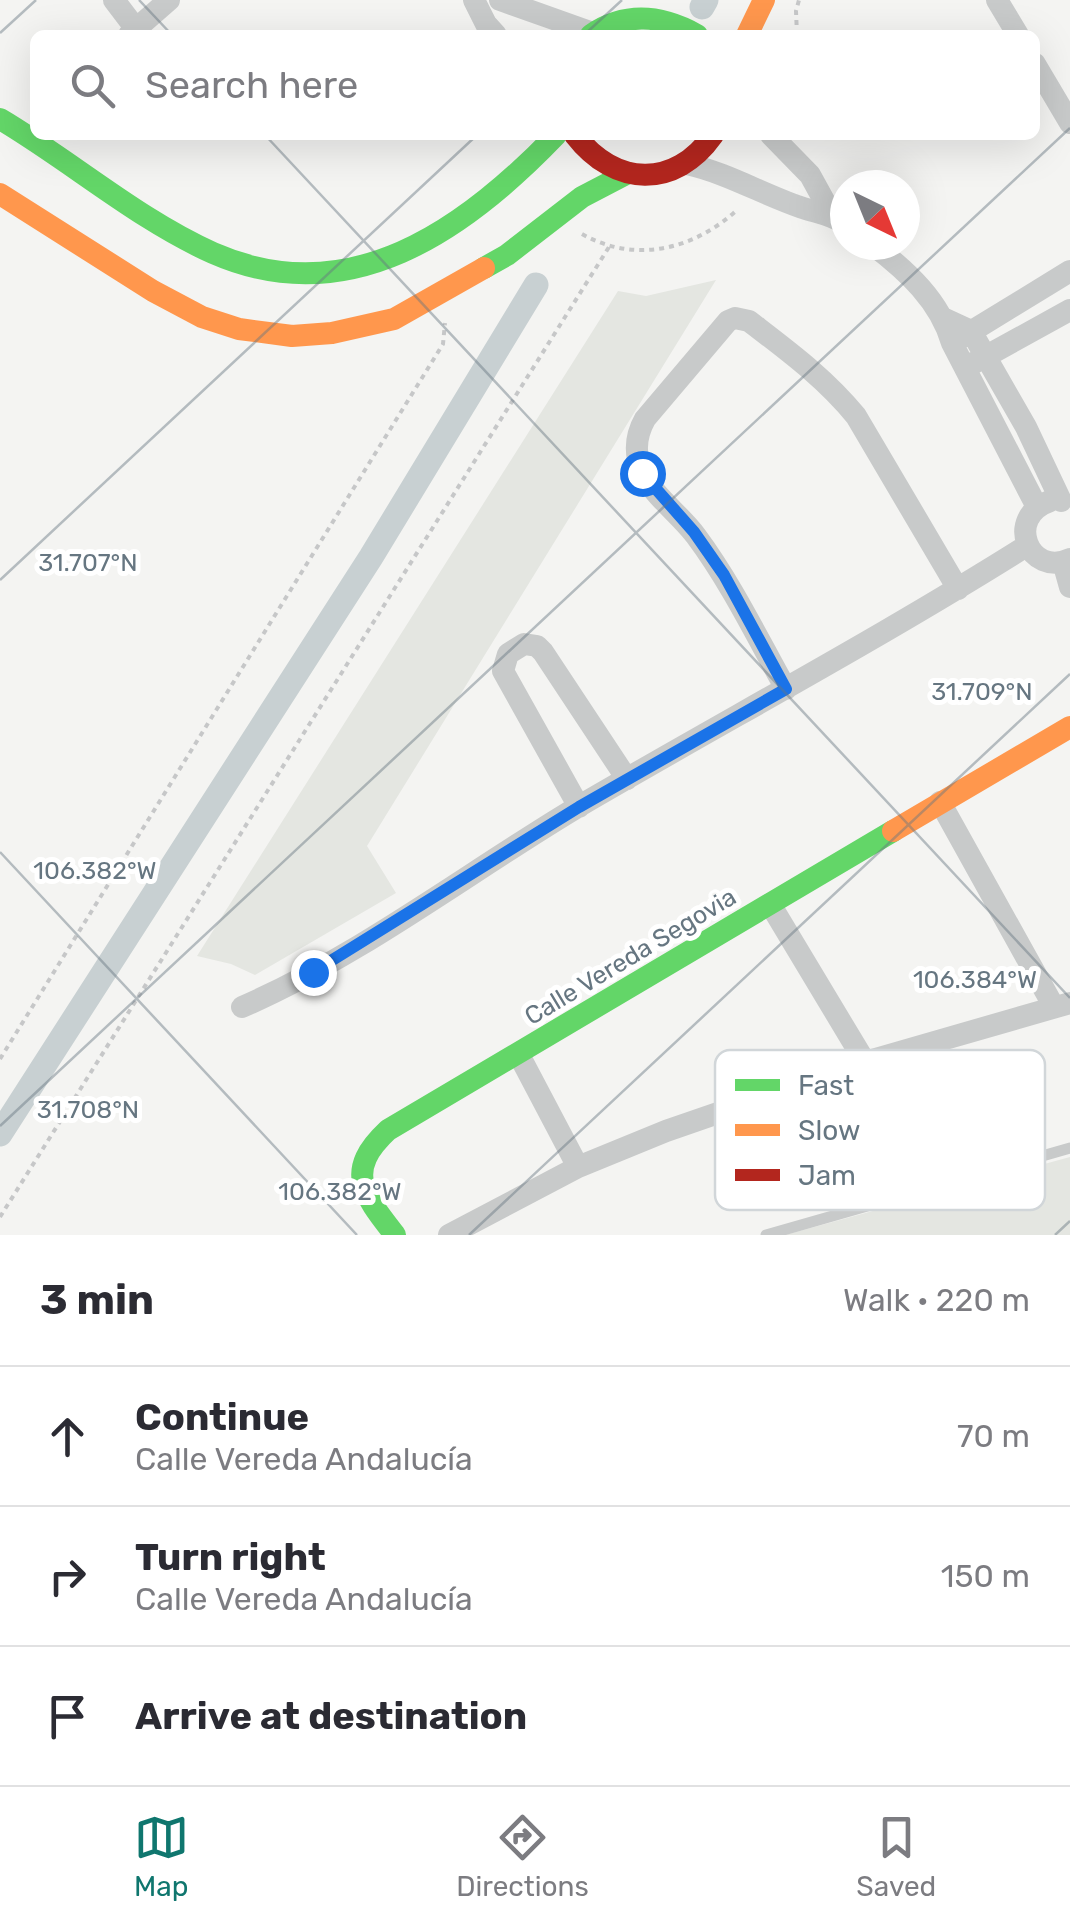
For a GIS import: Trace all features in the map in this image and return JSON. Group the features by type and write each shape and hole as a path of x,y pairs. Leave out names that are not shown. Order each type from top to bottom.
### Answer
{"main road":[{"path":"622,19 642,0"},
{"path":"749,30 764,0"},
{"path":"597,30 622,19 656,16 688,30"},
{"path":"0,119 30,139"},
{"path":"32,140 164,227 211,252 252,265 299,273 336,273 368,267 446,233 517,176 551,140"},
{"path":"579,140 602,166 628,173 664,173 687,164 709,140"},
{"path":"0,194 153,291 202,317 239,329 292,336 332,333 394,319 508,255 558,214 628,173"},
{"name":"Calle Vereda Segovia","path":"395,1235 361,1183 361,1157 388,1130 1070,727"}],"street":[{"path":"114,0 131,30"},
{"path":"134,30 169,0"},
{"path":"474,0 491,30"},
{"path":"500,0 581,30"},
{"path":"997,0 1015,30"},
{"path":"1040,72 1070,123"},
{"path":"776,140 810,175 830,206"},
{"path":"687,164 707,168 830,217"},
{"path":"890,260 922,289 962,337 1036,507"},
{"path":"962,337 1070,271"},
{"path":"1012,306 1026,336"},
{"path":"975,362 1070,310"},
{"path":"786,689 724,575 694,532 642,473 636,448 645,419 728,321 748,321 819,375 856,416 958,589"},
{"path":"975,362 1026,427 1065,502 1036,507 1024,532 1028,545 1042,560 1066,560 1070,587"},
{"path":"1004,439 1026,427"},
{"path":"242,1007 313,972 579,807 1028,545"},
{"path":"579,807 503,671 508,654 524,644 543,652 627,779"},
{"path":"906,1050 1062,1005 940,802"},
{"name":"Calle Vereda Segovia","path":"770,904 858,1050"},
{"name":"Calle Vereda Segovia","path":"519,1056 578,1167"},
{"path":"449,1235 578,1167 715,1114"}],"lane":[{"path":"1045,1155 1070,1148"},
{"path":"766,1235 853,1210"}],"path":[{"path":"797,30 799,0"},
{"path":"558,214 584,236 609,248 633,252 680,245 728,218 758,190"},
{"path":"0,1217 609,248"},
{"path":"0,1059 444,344 445,324 432,300"}],"shaded area":[{"path":"716,280 367,846 396,893 255,975 197,956 618,291 646,296"},
{"path":"1070,1157 1070,1235 785,1235 876,1210 1045,1210 1045,1164"}],"waterway":[{"path":"702,7 706,0"},
{"path":"0,1134 371,557 536,285"}],"traffic: fast":[{"path":"599,30 617,22 644,18 686,30"},
{"path":"0,119 30,138"},
{"path":"33,140 131,207 213,253 263,269 311,273 357,267 401,252 443,230 483,202 551,140"},
{"path":"484,268 582,197 628,173"},
{"path":"395,1235 367,1195 362,1170 374,1145 388,1130 893,831"}],"traffic: slow":[{"path":"749,30 764,0"},
{"path":"0,194 153,291 202,317 239,329 292,336 332,333 394,319 484,268"},
{"path":"893,831 1070,727"}],"traffic: jam":[{"path":"580,140 608,165 645,175 681,165 709,140"}],"route":[{"path":"313,972 579,807 786,689 724,575 694,532 642,473"}]}
